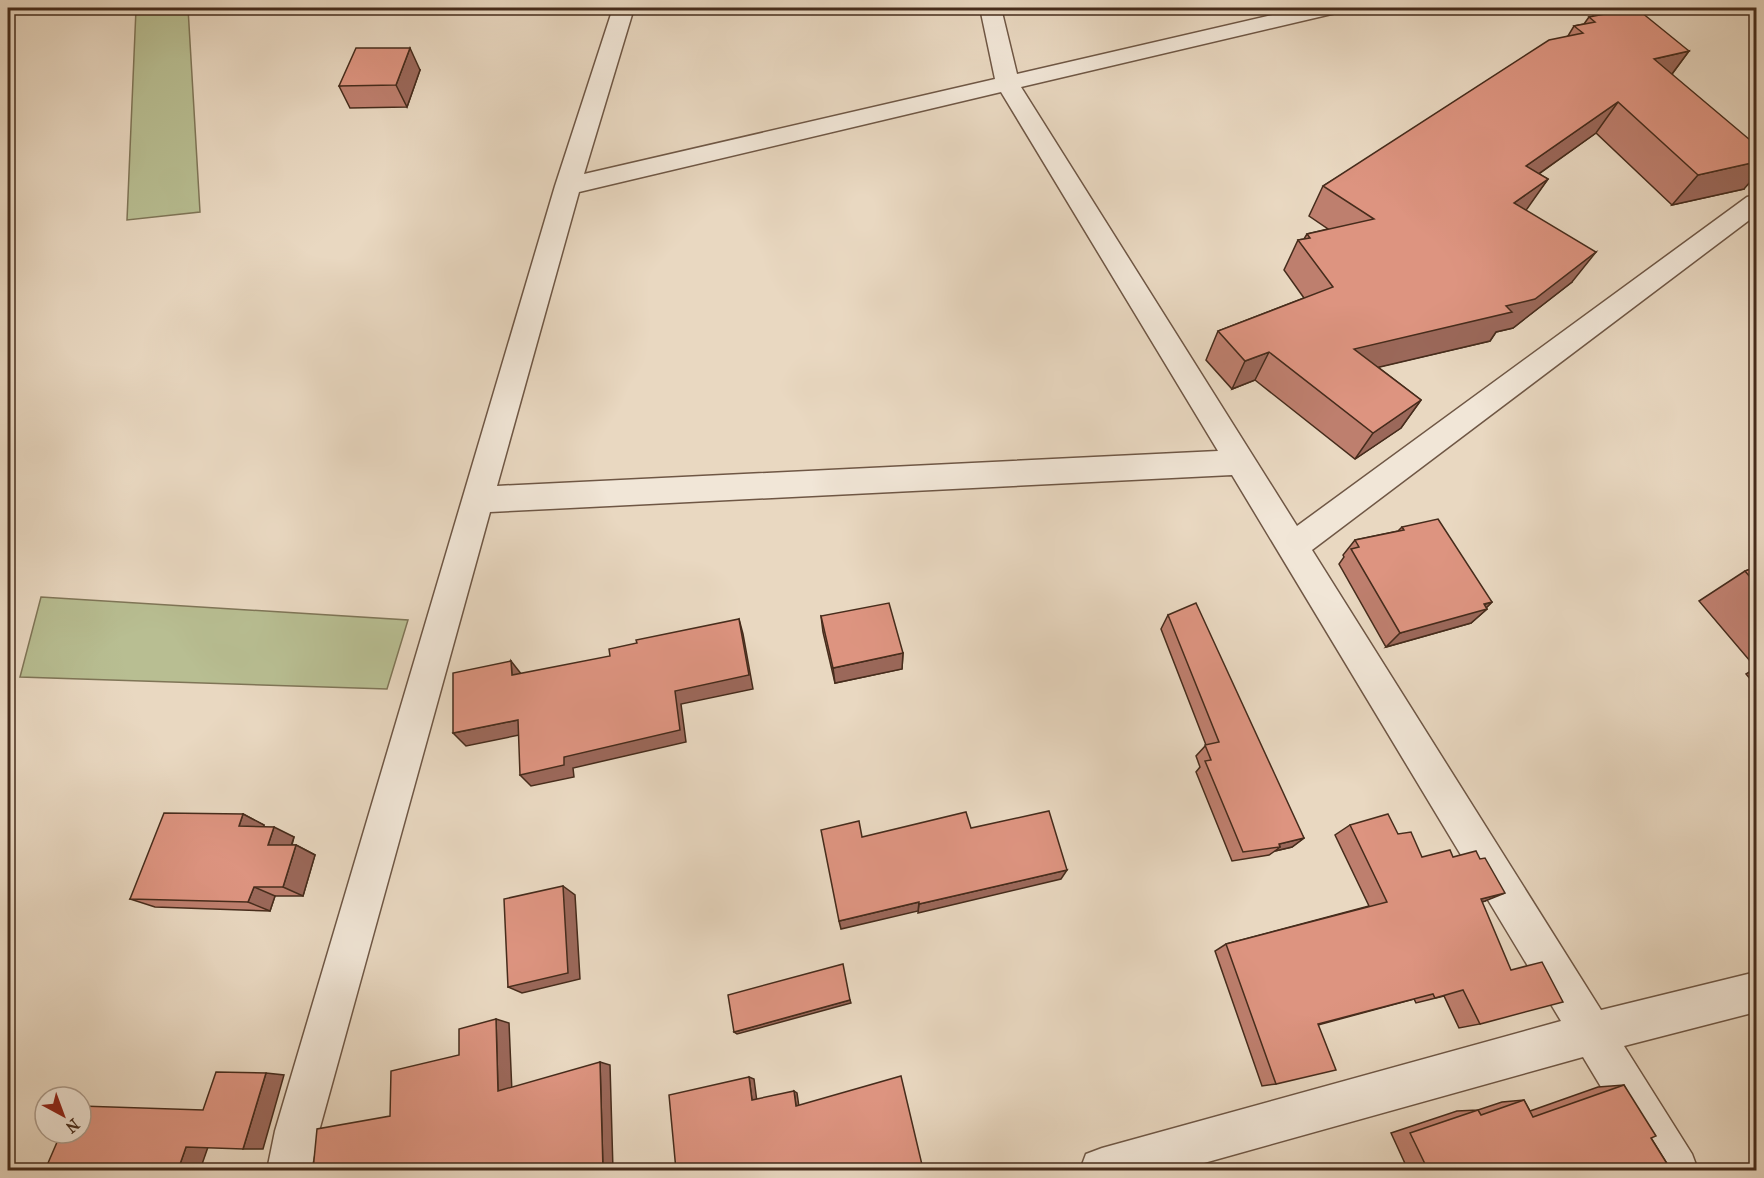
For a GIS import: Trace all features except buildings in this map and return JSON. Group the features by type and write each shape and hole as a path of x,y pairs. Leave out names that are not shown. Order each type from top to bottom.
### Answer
{"street":[{"path":"289,1170 297,1131 568,186 622,8"},
{"path":"990,8 1008,84 1676,1170"},
{"path":"568,186 1328,8"},
{"path":"1596,8 1658,62"},
{"path":"1293,546 1756,203"},
{"path":"478,500 1240,462"},
{"path":"1102,1170 1591,1034 1756,992"}],"green space":[{"path":"125,8 188,8 200,212 127,220 136,9"},
{"path":"41,597 408,620 387,689 20,677"}]}
